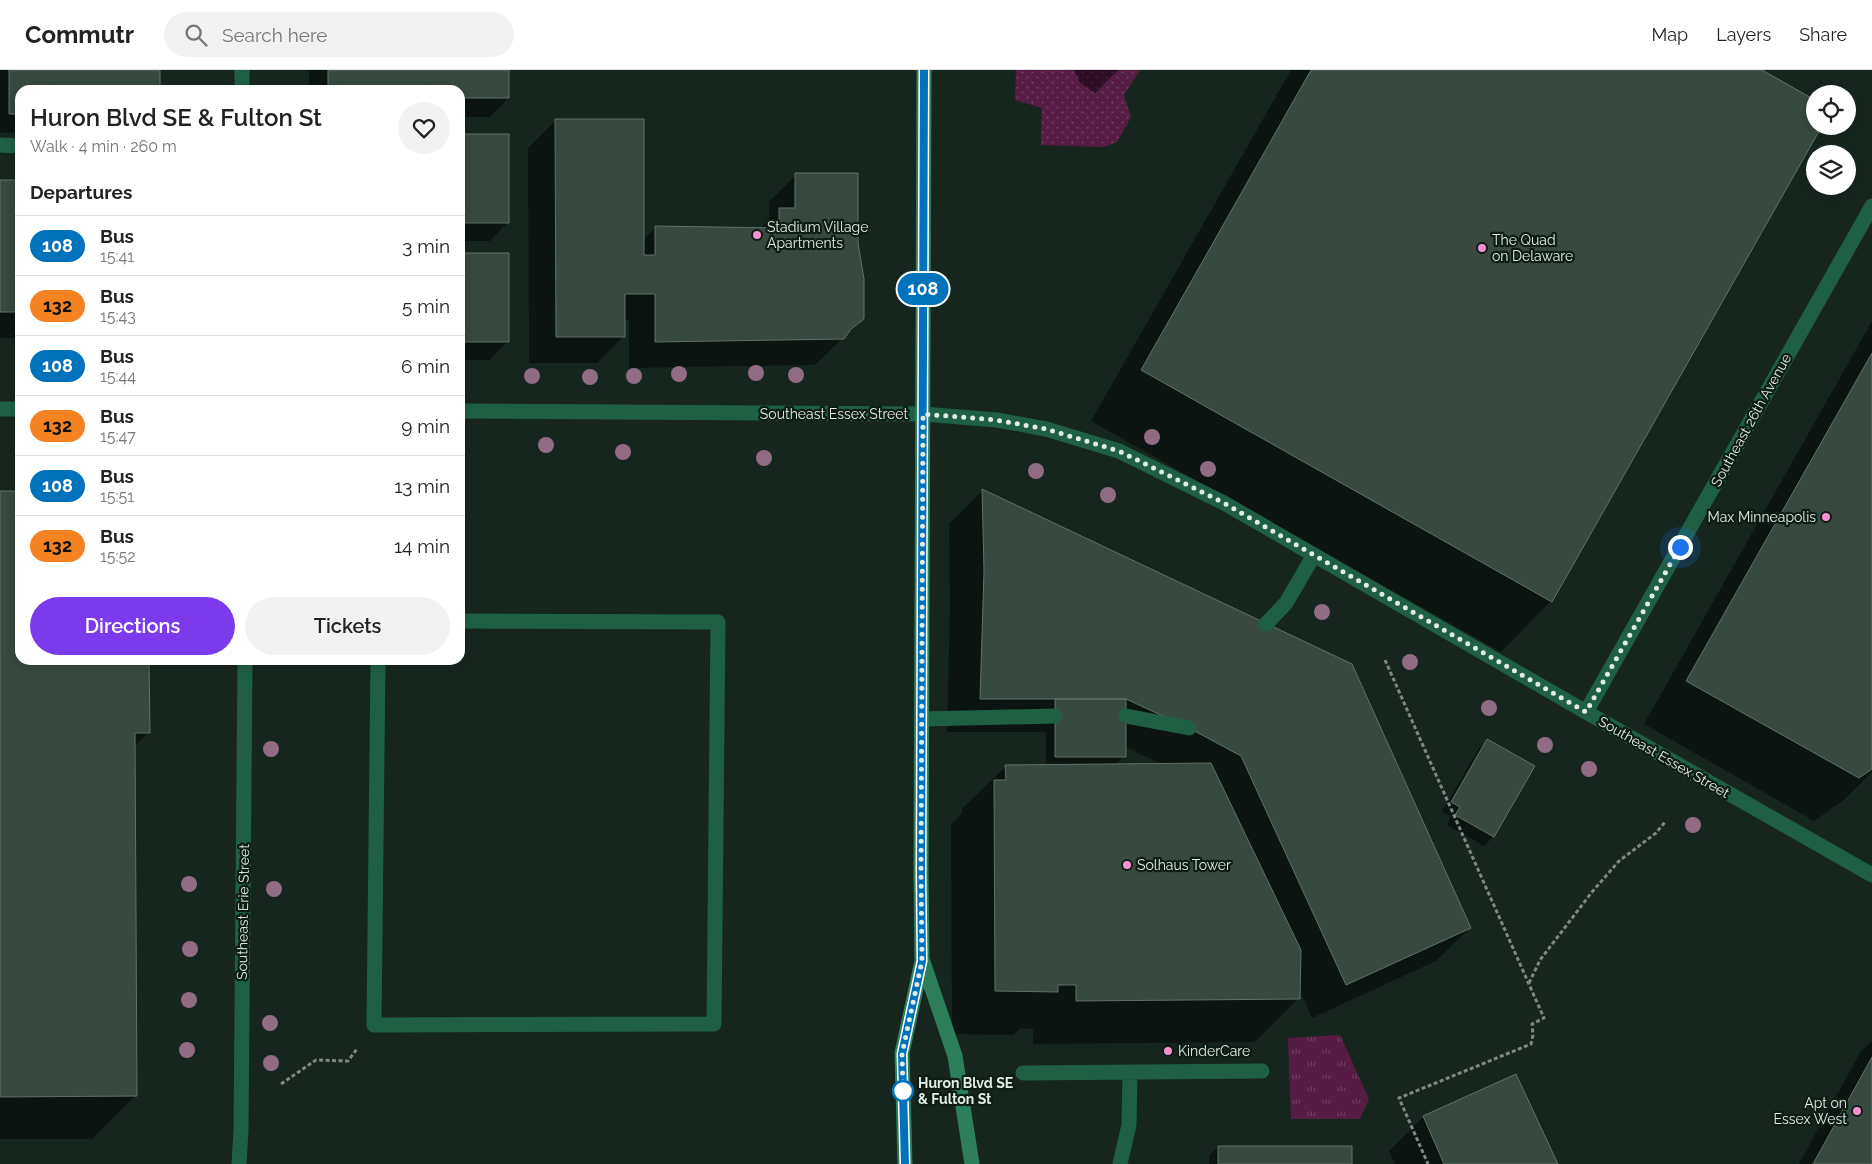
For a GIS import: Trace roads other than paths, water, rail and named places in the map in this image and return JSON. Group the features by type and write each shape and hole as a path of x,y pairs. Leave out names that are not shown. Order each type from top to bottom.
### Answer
{"main road":[{"path":"905,1164 902,1054 922,961 924,70"},
{"path":"922,961 955,1056 972,1164"}],"street":[{"path":"242,70 242,85"},
{"path":"0,145 15,146"},
{"name":"Southeast 26th Avenue","path":"1586,712 1872,206"},
{"path":"0,409 15,409"},
{"name":"Southeast Essex Street","path":"465,412 923,414 996,420 1046,429 1119,451 1224,503 1872,875"},
{"path":"1266,624 1286,603 1314,556"},
{"path":"378,665 374,1025 714,1024 718,622 465,621"},
{"name":"Southeast Erie Street","path":"239,1164 241,1130 245,665"},
{"path":"922,719 1055,716"},
{"path":"1126,716 1189,728"},
{"path":"1023,1073 1262,1071"},
{"path":"1120,1164 1129,1125 1130,1072"}],"place":[{"name":"Stadium Village Apartments","path":"757,235"},
{"name":"The Quad on Delaware","path":"1482,248"},
{"name":"Max Minneapolis","path":"1826,517"},
{"name":"Solhaus Tower","path":"1127,865"},
{"name":"KinderCare","path":"1168,1051"},
{"name":"Huron Blvd SE & Fulton St","path":"903,1091"},
{"name":"Apt on Essex West","path":"1857,1111"}]}
